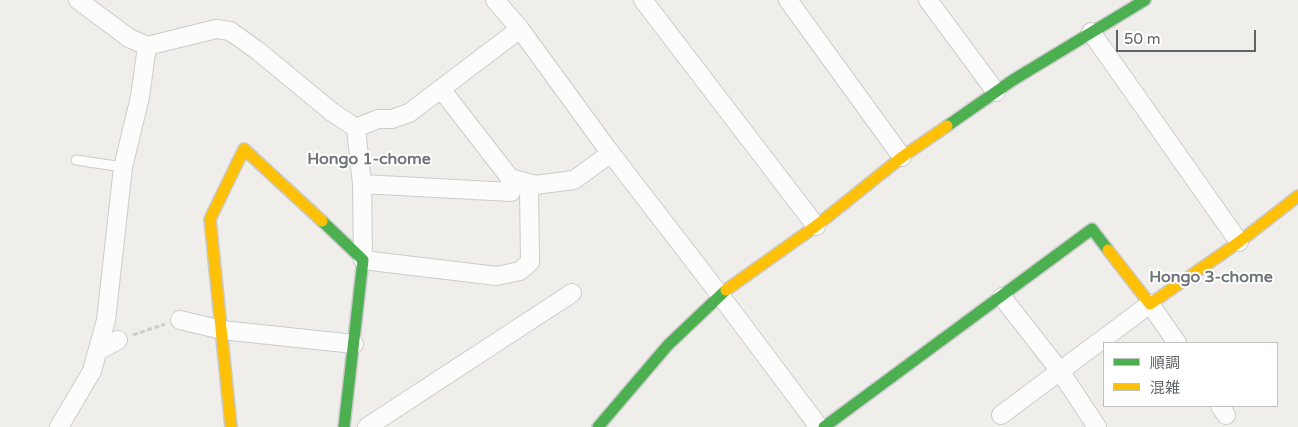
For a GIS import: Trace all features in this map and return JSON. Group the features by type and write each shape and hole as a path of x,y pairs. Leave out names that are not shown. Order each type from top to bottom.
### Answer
{"street":[{"path":"78,0 129,38 147,46 216,28 230,31 258,51 332,112 356,128"},
{"path":"495,0 520,29 611,153 819,427"},
{"path":"643,0 816,226"},
{"path":"788,0 902,157"},
{"path":"928,0 996,92"},
{"path":"598,427 668,345 720,295 816,226 902,157 996,92 1145,0"},
{"path":"356,128 378,119 392,119 409,113 520,29"},
{"path":"1091,32 1239,242"},
{"path":"59,427 92,371 106,320 123,167 140,97 147,46"},
{"path":"441,89 510,178 535,185 574,180 611,153"},
{"path":"344,427 363,260 362,184 356,128"},
{"path":"231,427 210,219 244,149 363,260 497,276 520,271 530,262 529,190"},
{"path":"362,184 510,192"},
{"path":"1001,415 1150,304 1239,242 1298,196"},
{"path":"824,427 1092,229 1150,304 1176,342"},
{"path":"367,427 572,293"},
{"path":"1002,297 1060,371 1097,427"},
{"path":"180,320 222,330 354,344"},
{"path":"98,351 118,340"}],"lane":[{"path":"76,160 123,167"}],"path":[{"path":"118,340 180,320"}],"traffic: fast":[{"path":"947,126 1013,80 1145,0"},
{"path":"322,221 363,260 344,427"},
{"path":"824,427 1092,229 1108,250"},
{"path":"598,427 668,345 726,290"}],"traffic: slow":[{"path":"726,290 816,226 902,157 947,126"},
{"path":"231,427 210,219 244,149 322,221"},
{"path":"1108,250 1150,304 1239,242 1298,196"}],"district":[{"name":"Hongo 1-chome","path":"369,160"},
{"name":"Hongo 3-chome","path":"1211,278"}]}
